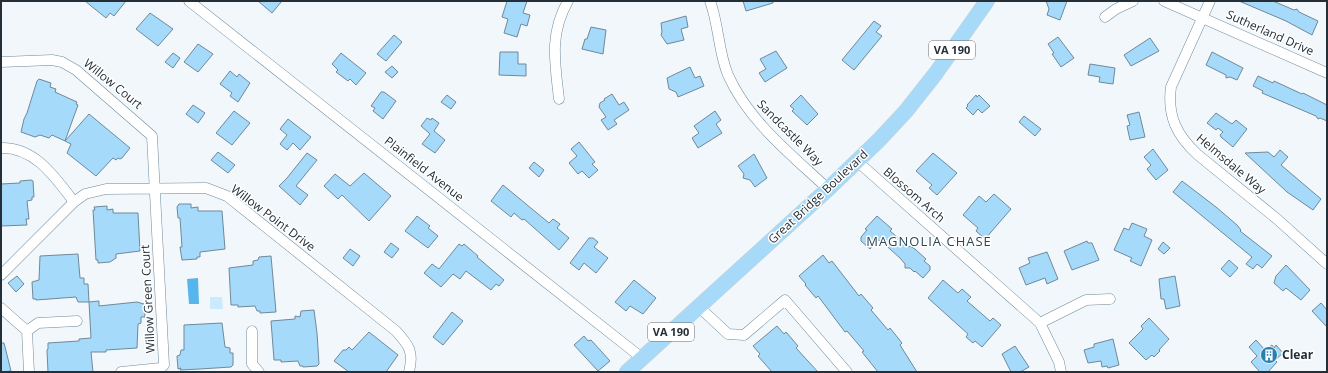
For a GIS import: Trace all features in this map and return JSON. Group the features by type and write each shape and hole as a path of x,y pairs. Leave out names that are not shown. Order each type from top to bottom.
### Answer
{"main road":[{"name":"Great Bridge Boulevard","path":"627,372 858,162 906,111 936,73 987,1"}],"street":[{"name":"Plainfield Avenue","path":"189,1 642,358"},
{"path":"559,99 554,56 554,37 559,18 568,1"},
{"name":"Sandcastle Way","path":"710,1 715,18 720,51 728,74 739,97 752,116 828,189"},
{"path":"1105,18 1116,9 1133,1"},
{"name":"Sutherland Drive","path":"1164,1 1327,73"},
{"name":"Helmsdale Way","path":"1210,1 1171,87 1171,115 1178,133 1186,144 1198,155 1277,220 1327,264"},
{"name":"Willow Court","path":"1,62 52,60 62,62 76,70 152,136 156,187"},
{"path":"1,148 10,148 26,153 40,162 74,202"},
{"name":"Blossom Arch","path":"858,162 1040,323 1059,362 1061,372"},
{"name":"Willow Point Drive","path":"1,274 74,202 85,194 106,189 156,187 206,188 227,196 396,331 409,344 412,362 409,372"},
{"name":"Willow Green Court","path":"121,372 154,370 161,368 164,365 156,187"},
{"path":"1040,323 1086,300 1110,299"},
{"path":"699,306 728,334 744,335 785,300 847,372"},
{"path":"1,308 26,330 29,372"},
{"path":"26,330 38,322 77,320"},
{"path":"252,331 252,364 259,372"}],"shaded area":[{"path":"210,297 222,297 223,309 210,309"}],"water":[{"path":"198,278 199,304 189,304 187,279"}],"building":[{"path":"85,1 126,1 114,16 110,13 106,18"},
{"path":"258,1 282,1 272,13"},
{"path":"507,1 527,1 523,13 530,15 527,26 521,24 517,37 504,33 508,19 502,17"},
{"path":"743,1 773,1 773,3 746,11"},
{"path":"1046,1 1067,1 1060,20 1047,15 1049,9"},
{"path":"1239,1 1273,1 1294,10 1297,9 1299,12 1318,21 1312,35 1286,21"},
{"path":"150,13 173,29 158,46 136,29"},
{"path":"686,16 688,27 681,29 684,40 667,44 661,35 661,23"},
{"path":"874,21 881,26 876,32 882,36 854,70 842,60"},
{"path":"591,27 606,30 603,54 582,49"},
{"path":"394,35 402,42 386,61 377,54"},
{"path":"1058,37 1074,58 1061,67 1052,54 1054,53 1048,44"},
{"path":"1150,38 1159,51 1131,66 1124,55"},
{"path":"198,44 213,54 198,72 184,62"},
{"path":"776,51 787,68 765,82 759,73 766,69 760,59"},
{"path":"500,52 518,52 518,64 526,64 526,76 499,75"},
{"path":"1212,52 1243,68 1237,80 1230,77 1226,78 1226,75 1206,65"},
{"path":"173,53 180,58 173,68 165,62"},
{"path":"341,53 366,73 356,85 350,79 348,81 336,72 338,70 332,64"},
{"path":"1090,64 1115,68 1113,84 1099,82 1100,77 1088,75"},
{"path":"392,66 398,72 392,78 385,72"},
{"path":"690,67 695,78 700,76 704,86 678,97 676,92 669,89 667,78"},
{"path":"230,71 237,77 239,74 250,83 238,102 230,96 232,93 220,84"},
{"path":"1258,76 1273,83 1274,81 1302,94 1303,93 1327,105 1327,121 1320,118 1318,119 1316,116 1262,93 1263,91 1253,86"},
{"path":"39,79 51,83 50,87 56,89 55,92 77,102 76,104 78,105 65,141 52,135 49,138 40,135 35,137 21,132 24,119"},
{"path":"381,92 384,92 396,101 383,119 373,111 375,108 371,106"},
{"path":"612,94 619,105 624,102 629,110 614,120 617,124 608,130 601,120 606,117 599,107 600,103 605,100 604,99"},
{"path":"447,95 456,102 451,109 441,102"},
{"path":"801,95 818,114 807,125 792,111 794,109 790,106"},
{"path":"976,95 977,97 979,95 990,106 982,113 978,109 973,115 966,108"},
{"path":"193,105 205,113 198,123 186,114"},
{"path":"234,111 250,123 232,145 216,133"},
{"path":"715,111 721,120 716,124 722,133 698,148 692,138 699,133 694,126"},
{"path":"1139,112 1145,137 1130,140 1127,126 1130,125 1127,115"},
{"path":"1216,113 1232,124 1236,120 1247,129 1233,147 1221,137 1220,135 1223,132 1218,128 1216,130 1207,123"},
{"path":"89,114 130,148 122,158 118,158 116,160 113,158 96,176 67,153 71,144 65,141"},
{"path":"1024,116 1041,129 1035,136 1019,122"},
{"path":"427,118 431,120 432,118 439,123 434,131 445,140 435,153 422,144 430,134 421,126"},
{"path":"288,119 311,137 300,150 293,143 287,150 280,144 287,135 280,129"},
{"path":"579,142 595,162 592,164 598,170 589,178 582,171 578,174 569,163 577,156 571,149"},
{"path":"1153,149 1168,170 1156,180 1147,169 1151,165 1144,157"},
{"path":"1280,150 1288,157 1281,165 1321,199 1313,210 1287,192 1245,153 1268,152 1274,157"},
{"path":"218,152 235,165 228,173 211,160"},
{"path":"307,153 317,160 296,186 308,195 300,205 279,186"},
{"path":"933,153 957,173 937,195 929,188 932,185 916,171"},
{"path":"754,154 767,178 755,187 750,180 743,178 744,174 738,166"},
{"path":"534,162 544,170 539,177 529,168"},
{"path":"364,173 391,196 369,221 342,195 338,199 324,186 335,174 350,186"},
{"path":"20,181 33,181 34,197 32,197 32,200 27,201 29,219 26,219 27,225 1,226 1,184 20,183"},
{"path":"1182,181 1216,207 1237,225 1241,230 1240,231 1272,256 1262,268 1257,264 1253,269 1246,264 1252,257 1173,192"},
{"path":"503,185 549,223 553,219 560,224 557,228 569,238 559,250 524,219 522,220 514,213 511,217 491,201"},
{"path":"994,194 1011,209 985,239 976,231 978,228 963,215 979,196 986,202"},
{"path":"179,204 191,204 191,208 198,207 198,211 222,211 225,249 200,252 200,257 197,257 197,259 182,260 180,247 182,247 180,218 178,218 177,207"},
{"path":"107,206 107,210 113,209 113,213 138,213 140,251 116,254 116,258 110,262 98,263 98,260 96,260 93,210 95,210 94,207"},
{"path":"417,216 430,226 428,228 438,236 428,248 405,231"},
{"path":"877,216 892,229 890,231 926,259 924,261 930,266 930,270 923,278 910,268 905,268 905,264 900,258 881,241 878,240 870,249 861,241 861,237 867,230 865,229"},
{"path":"1132,223 1147,229 1144,236 1152,240 1141,266 1130,261 1132,258 1114,250 1124,228 1129,230"},
{"path":"589,238 593,238 598,242 594,247 608,258 596,273 584,263 579,270 570,263"},
{"path":"1087,241 1088,243 1092,243 1099,260 1072,270 1064,251"},
{"path":"1163,242 1170,248 1164,254 1158,249"},
{"path":"391,243 399,249 392,258 384,252"},
{"path":"459,244 462,246 464,244 504,280 499,286 496,284 491,290 466,271 460,279 453,274 441,287 424,273 432,264 439,269"},
{"path":"350,249 360,256 353,266 343,258"},
{"path":"1047,252 1058,279 1047,284 1045,278 1026,285 1019,268 1030,263 1028,258"},
{"path":"78,254 80,278 84,278 84,284 88,284 89,302 78,302 76,297 33,299 32,282 39,280 40,256"},
{"path":"823,255 829,263 832,261 859,296 861,294 873,308 871,310 888,330 890,328 902,343 900,345 917,372 878,372 862,352 864,351 847,331 845,332 818,296 816,298 805,285 806,284 799,276"},
{"path":"271,256 276,312 260,313 260,311 257,311 255,306 238,307 238,305 231,305 229,268 253,265 253,261 258,260 259,257"},
{"path":"1229,260 1238,268 1230,277 1221,269"},
{"path":"1286,265 1310,290 1301,300 1286,288 1283,291 1274,283 1276,276"},
{"path":"17,276 24,284 16,292 8,283"},
{"path":"1175,276 1180,306 1166,309 1164,299 1161,299 1159,279"},
{"path":"634,280 656,298 643,314 630,306 626,311 615,302"},
{"path":"943,280 958,293 962,289 971,297 967,301 990,321 993,318 1001,325 982,347 975,341 973,343 966,337 968,334 928,298"},
{"path":"99,301 99,306 137,302 144,304 145,317 141,317 141,323 138,324 137,348 106,350 106,352 91,352 93,372 48,372 48,343 79,341 79,339 91,338 89,302"},
{"path":"1321,303 1327,310 1327,327 1312,311"},
{"path":"314,310 319,364 317,366 303,367 300,366 298,361 281,362 281,360 274,360 271,321 295,319 295,316 300,317 301,311"},
{"path":"452,312 463,321 443,345 433,337"},
{"path":"1149,318 1169,339 1154,357 1152,355 1146,360 1129,343 1143,329 1141,326"},
{"path":"222,323 225,347 230,348 230,353 233,353 233,365 231,367 178,369 177,356 180,355 181,350 184,350 184,325"},
{"path":"777,326 784,334 786,332 798,346 796,348 818,372 772,372 758,356 760,354 753,346"},
{"path":"369,332 398,355 386,372 349,372 334,361 343,350 346,350 349,347 352,350"},
{"path":"584,336 588,341 591,340 610,361 598,371 574,345"},
{"path":"1113,339 1119,365 1108,368 1107,366 1102,367 1101,361 1088,363 1084,350 1094,347 1094,344"},
{"name":"Clear","path":"1256,340 1265,350 1272,345 1274,348 1276,345 1283,353 1275,360 1277,362 1268,372 1260,372 1251,362 1257,356 1249,347"},
{"path":"1,343 4,343 11,371 1,372"},
{"path":"1015,346 1029,367 1020,372 1011,372 1002,354"}],"place":[{"name":"Clear","path":"1269,355"}],"district":[{"name":"MAGNOLIA CHASE","path":"929,241"}]}
